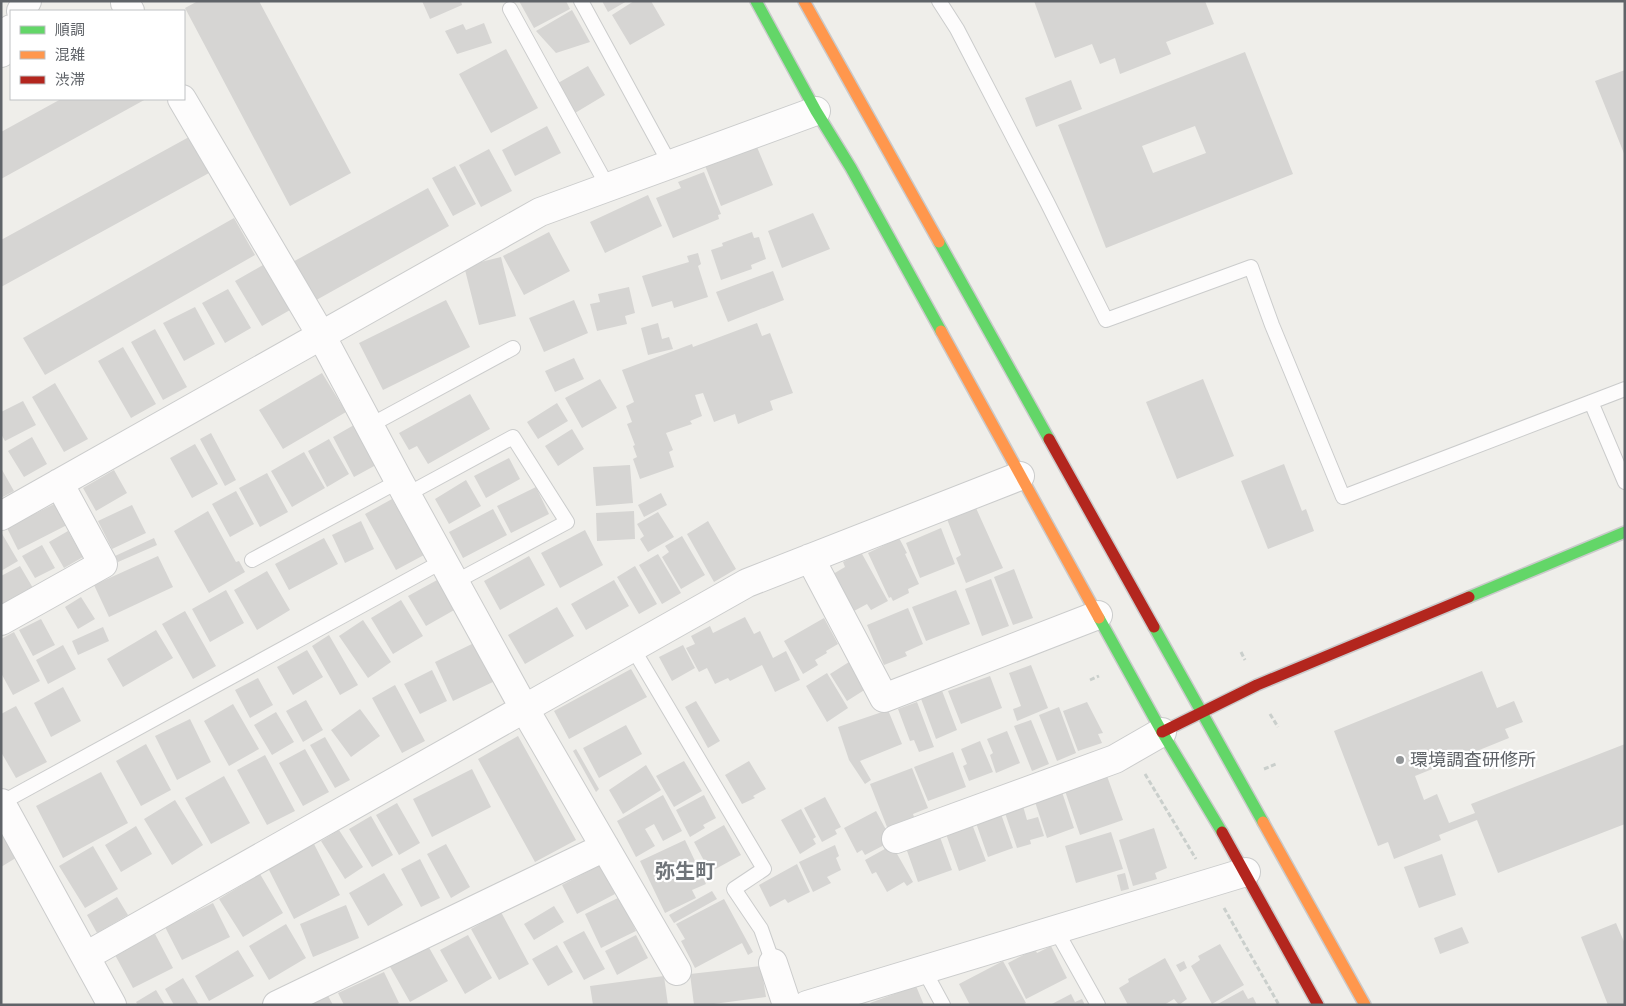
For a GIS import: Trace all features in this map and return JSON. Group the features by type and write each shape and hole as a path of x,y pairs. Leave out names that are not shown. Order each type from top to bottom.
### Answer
{"street":[{"path":"756,1 1162,732 1246,872 1318,1005"},
{"path":"804,1 1365,1005"},
{"path":"1,54 10,32"},
{"path":"183,100 322,335 402,488 524,708 677,971"},
{"path":"1,516 540,212 816,111"},
{"path":"86,956 747,583 1020,476"},
{"path":"1,621 103,564 59,483"},
{"path":"896,839 1116,759 1162,732 1257,686 1625,532"},
{"path":"810,558 884,698 1098,615"},
{"path":"1,803 112,1005"},
{"path":"277,1005 606,847"},
{"path":"807,1005 1246,872"},
{"path":"773,963 787,1005"}],"lane":[{"path":"581,1 670,164"},
{"path":"939,1 957,29 1106,320 1250,267 1343,497 1625,389"},
{"path":"510,9 608,187"},
{"path":"369,426 513,348"},
{"path":"1591,402 1625,482"},
{"path":"1,803 449,572 567,522 513,437 252,560"},
{"path":"632,647 764,869 734,889 761,929 773,963"},
{"path":"1056,930 1098,1005"},
{"path":"924,970 943,1005"}],"path":[{"path":"1270,714 1278,727"}],"building":[{"path":"198,1 259,1 351,173 290,206 185,8"},
{"path":"422,1 461,1 462,5 430,19"},
{"path":"519,1 566,1 570,9 534,28"},
{"path":"602,1 627,1 608,12"},
{"path":"634,1 651,1 665,25 630,45 612,15"},
{"path":"1034,1 1205,1 1214,24 1166,42 1171,54 1120,74 1115,58 1100,64 1092,44 1055,58"},
{"path":"572,10 590,42 556,53 536,31"},
{"path":"484,23 492,43 457,54 445,31 463,24 466,30"},
{"path":"506,49 538,108 491,133 459,74"},
{"path":"1245,52 1293,174 1106,248 1058,125","holes":["1195,126 1206,153 1153,173 1142,146"]},
{"path":"588,66 605,95 575,113 558,83"},
{"path":"1625,70 1625,156 1595,81"},
{"path":"1071,80 1082,109 1036,127 1025,98"},
{"path":"59,100 144,100 1,179 1,132"},
{"path":"547,126 561,153 515,176 502,150"},
{"path":"189,137 209,173 1,287 1,240"},
{"path":"757,147 773,185 721,206 704,163"},
{"path":"489,149 512,191 481,207 459,165"},
{"path":"455,166 476,204 453,216 432,178"},
{"path":"704,172 721,214 718,215 719,219 673,238 656,198 681,188 678,182"},
{"path":"428,188 449,226 311,303 289,264"},
{"path":"648,195 662,226 605,253 590,222"},
{"path":"813,213 830,249 782,268 768,231"},
{"path":"234,218 255,255 45,375 23,338"},
{"path":"549,232 570,271 524,295 503,256"},
{"path":"752,232 754,238 759,237 766,259 751,265 752,269 721,280 711,250 723,246 722,243"},
{"path":"698,253 701,264 698,266 708,297 674,308 672,301 652,307 642,276 689,262 687,256"},
{"path":"501,257 516,316 479,325 464,266"},
{"path":"263,265 290,310 262,326 235,281"},
{"path":"773,271 784,300 728,322 716,292"},
{"path":"629,287 635,313 625,316 627,324 597,331 590,304 600,302 598,294"},
{"path":"228,289 251,328 225,343 202,303"},
{"path":"446,300 470,347 383,390 359,343"},
{"path":"574,300 588,333 544,352 529,318"},
{"path":"195,307 215,344 184,361 163,323"},
{"path":"658,323 662,339 669,337 673,349 648,355 641,328"},
{"path":"757,323 762,336 770,333 793,393 770,401 773,410 738,424 735,414 714,422 703,393 695,395 702,416 690,421 692,424 666,433 673,450 669,452 674,467 640,479 633,459 637,457 633,446 635,445 627,424 632,422 626,406 634,402 622,370 692,344 693,347"},
{"path":"155,329 187,387 163,400 131,342"},
{"path":"123,347 156,404 131,418 98,361"},
{"path":"574,358 584,379 555,392 545,371"},
{"path":"322,373 346,412 283,449 259,410"},
{"path":"600,379 617,408 582,428 565,398"},
{"path":"1203,379 1234,456 1177,479 1146,402"},
{"path":"55,383 88,439 64,452 32,397"},
{"path":"470,394 490,429 428,464 417,446 409,450 399,433"},
{"path":"23,401 36,425 5,441 1,434 1,412"},
{"path":"557,403 568,421 538,439 527,422"},
{"path":"354,425 376,465 354,477 333,437"},
{"path":"572,429 584,449 558,466 545,446"},
{"path":"211,433 236,480 225,486 200,439"},
{"path":"32,437 47,464 24,477 8,451"},
{"path":"329,439 349,474 327,487 308,451"},
{"path":"195,444 218,484 192,498 170,458"},
{"path":"304,452 325,488 292,507 271,471"},
{"path":"509,458 520,479 486,498 474,476"},
{"path":"1284,464 1302,511 1306,509 1314,531 1268,549 1241,481"},
{"path":"630,465 633,503 596,506 593,467"},
{"path":"1,468 14,491 1,498"},
{"path":"114,470 127,493 96,511 83,488"},
{"path":"267,473 288,512 260,527 239,488"},
{"path":"466,480 481,506 449,524 435,499"},
{"path":"536,487 549,514 511,533 497,506"},
{"path":"236,491 254,524 230,537 212,504"},
{"path":"661,493 667,505 644,517 638,505"},
{"path":"392,499 424,555 396,570 365,514"},
{"path":"56,503 67,525 18,550 7,528"},
{"path":"132,505 146,533 112,549 98,521"},
{"path":"976,508 1003,568 966,583 956,558 961,555 947,519"},
{"path":"493,509 507,535 463,558 449,532"},
{"path":"208,511 236,562 239,561 245,572 209,593 174,531"},
{"path":"634,511 635,539 597,541 596,513"},
{"path":"658,512 674,537 648,552 640,539 644,536 637,524"},
{"path":"361,521 374,549 345,563 332,535"},
{"path":"708,521 736,569 714,582 687,534"},
{"path":"941,528 955,564 920,578 906,543"},
{"path":"585,530 603,565 560,588 541,553"},
{"path":"68,531 83,557 64,568 49,542"},
{"path":"1,532 18,561 1,571"},
{"path":"682,536 705,575 681,589 662,557 669,552 665,546"},
{"path":"154,538 157,545 118,562 115,556"},
{"path":"324,538 338,564 289,590 275,564"},
{"path":"899,538 919,584 908,589 909,593 893,601 891,597 889,598 868,553"},
{"path":"42,545 55,568 35,578 22,556"},
{"path":"861,552 888,601 871,610 867,604 854,611 833,574 845,567 843,562"},
{"path":"658,554 681,593 662,604 639,565"},
{"path":"158,556 173,587 109,617 94,585"},
{"path":"529,556 545,585 500,610 484,581"},
{"path":"20,566 33,588 3,605 1,601 1,576"},
{"path":"635,566 657,604 639,614 617,577"},
{"path":"1014,569 1033,618 1013,625 994,577"},
{"path":"267,571 290,610 257,630 234,590"},
{"path":"439,579 456,609 426,626 408,596"},
{"path":"991,579 1009,626 982,636 965,589"},
{"path":"614,580 629,606 586,630 571,604"},
{"path":"226,590 244,623 210,642 192,609"},
{"path":"956,590 970,624 926,641 912,607"},
{"path":"81,597 95,619 78,629 65,607"},
{"path":"401,600 423,636 393,654 371,618"},
{"path":"557,607 574,636 525,664 508,635"},
{"path":"908,608 923,644 905,652 907,656 884,665 867,625"},
{"path":"185,611 216,666 193,679 162,624"},
{"path":"745,617 754,634 760,631 773,658 786,651 800,680 775,692 762,665 730,681 728,678 715,684 707,668 699,672 686,648 695,644 691,636 710,626 713,633"},
{"path":"824,618 838,644 815,660 818,665 803,674 784,641"},
{"path":"41,619 55,645 33,656 19,630"},
{"path":"363,620 391,662 368,678 339,636"},
{"path":"103,627 109,641 78,655 72,641"},
{"path":"156,630 173,658 123,687 107,659"},
{"path":"14,632 40,681 13,695 1,673 1,639"},
{"path":"329,635 358,685 340,695 312,646"},
{"path":"476,642 495,681 453,701 435,662"},
{"path":"63,645 76,669 48,684 36,660"},
{"path":"683,645 695,668 672,681 659,657"},
{"path":"307,650 323,677 293,695 277,667"},
{"path":"849,662 866,689 847,701 830,674"},
{"path":"1031,665 1048,708 1017,721 1013,709 1021,706 1009,673"},
{"path":"631,669 647,697 569,739 554,711"},
{"path":"432,670 447,701 420,714 404,684"},
{"name":"環境調査研修所","path":"1482,671 1497,708 1514,701 1523,722 1505,729 1509,738 1415,776 1424,800 1437,794 1449,823 1475,813 1471,804 1625,744 1625,824 1498,873 1477,820 1439,835 1441,840 1394,859 1388,842 1378,846 1334,731"},
{"path":"827,673 848,708 827,722 806,686"},
{"path":"990,676 1002,708 961,724 948,691"},
{"path":"258,678 273,705 250,718 235,690"},
{"path":"395,685 425,741 402,753 372,698"},
{"path":"63,687 81,721 51,737 34,703"},
{"path":"941,688 957,730 936,739 920,696"},
{"path":"306,700 323,730 303,742 286,711"},
{"path":"696,701 720,741 708,748 685,707"},
{"path":"917,702 934,747 919,752 914,740 910,741 898,709"},
{"path":"1087,702 1103,733 1098,734 1102,743 1078,751 1063,711"},
{"path":"233,704 259,749 229,766 204,721"},
{"path":"16,706 47,762 16,778 1,752 1,714"},
{"path":"1059,707 1076,753 1057,761 1039,715"},
{"path":"360,709 380,736 351,757 331,730"},
{"path":"888,710 902,744 860,761 871,780 865,784 849,760 838,727"},
{"path":"276,712 294,742 272,755 254,725"},
{"path":"190,719 211,762 177,780 155,736"},
{"path":"1031,720 1049,764 1032,771 1014,726"},
{"path":"626,725 642,754 599,778 583,748"},
{"path":"1007,731 1020,763 996,773 990,755 993,753 987,739"},
{"path":"518,736 576,840 535,862 478,759"},
{"path":"325,737 350,780 335,788 310,745"},
{"path":"980,741 993,772 969,781 963,766 967,764 961,749"},
{"path":"146,744 171,790 141,806 116,761"},
{"path":"305,749 329,792 303,806 279,763"},
{"path":"576,749 599,789 596,792 573,751"},
{"path":"953,752 966,787 928,801 914,767"},
{"path":"265,755 295,811 267,825 237,770"},
{"path":"684,761 702,791 674,807 656,776"},
{"path":"749,761 766,789 753,796 755,798 742,804 725,775"},
{"path":"646,765 661,790 623,814 609,790"},
{"path":"912,768 928,808 913,814 914,817 887,827 870,784"},
{"path":"472,769 491,807 432,837 413,799"},
{"path":"101,772 128,823 63,858 36,806"},
{"path":"224,776 250,823 211,844 185,798"},
{"path":"1107,776 1123,820 1080,835 1065,791"},
{"path":"1062,792 1074,828 1047,838 1035,802"},
{"path":"663,795 682,831 663,841 654,824 645,829 655,846 636,857 617,821"},
{"path":"704,795 716,818 703,825 705,828 690,837 676,810"},
{"path":"825,797 841,827 835,830 837,834 822,842 804,808"},
{"path":"175,800 203,845 172,865 144,819"},
{"path":"397,803 420,843 399,855 376,815"},
{"path":"1023,806 1027,820 1038,817 1044,836 1030,840 1031,844 1017,848 1005,813"},
{"path":"801,809 816,837 813,839 816,844 800,854 781,820"},
{"path":"876,811 892,841 865,855 862,850 857,853 844,828"},
{"path":"1001,814 1013,848 988,857 976,823"},
{"path":"371,816 393,855 372,867 349,829"},
{"path":"972,824 986,861 959,871 946,834"},
{"path":"724,825 741,855 710,872 694,842"},
{"path":"136,826 152,854 121,872 105,845"},
{"path":"1,827 19,856 1,867"},
{"path":"1154,828 1167,868 1155,873 1157,879 1133,886 1119,840"},
{"path":"339,830 363,867 345,879 321,841"},
{"path":"1111,832 1123,869 1076,883 1065,846"},
{"path":"940,837 952,870 918,882 906,848"},
{"path":"685,840 706,884 692,890 696,898 665,913 640,861"},
{"path":"314,844 340,895 294,919 268,868"},
{"path":"446,844 470,887 451,898 427,854"},
{"path":"835,845 839,856 836,858 841,870 827,877 831,883 813,892 799,862"},
{"path":"892,845 913,882 907,886 904,882 887,892 876,872 872,874 865,860"},
{"path":"93,846 118,889 85,908 59,866"},
{"path":"1442,854 1456,895 1419,908 1404,867"},
{"path":"420,859 440,898 421,907 401,869"},
{"path":"797,864 810,892 788,903 785,899 770,907 759,885"},
{"path":"600,865 615,894 577,914 562,885"},
{"path":"384,873 403,905 368,926 349,893"},
{"path":"1125,873 1129,889 1121,891 1117,875"},
{"path":"260,874 283,913 243,937 219,899"},
{"path":"712,891 717,899 674,923 669,915"},
{"path":"117,897 128,915 97,933 87,915"},
{"path":"620,897 636,931 601,948 585,914"},
{"path":"724,899 753,952 748,955 742,943 695,968 681,941 685,939 676,924"},
{"path":"213,903 230,937 182,960 165,927"},
{"path":"346,905 359,938 313,957 300,924"},
{"path":"554,906 564,922 534,940 524,924"},
{"path":"501,912 529,964 499,980 471,929"},
{"path":"1616,923 1625,944 1625,1005 1608,1005 1581,937"},
{"path":"286,924 306,958 269,980 249,946"},
{"path":"1462,927 1469,943 1440,954 1434,938"},
{"path":"584,931 605,969 584,980 563,942"},
{"path":"155,934 173,968 133,988 115,955"},
{"path":"468,935 492,978 465,994 440,950"},
{"path":"636,935 648,958 617,975 605,951"},
{"path":"427,944 448,981 410,1002 389,965"},
{"path":"1220,944 1244,985 1212,1004 1191,966 1200,960 1198,956"},
{"path":"557,945 573,972 548,986 532,959"},
{"path":"1051,946 1067,978 1026,999 1008,963 1035,949 1037,953"},
{"path":"238,950 254,976 209,1001 195,976"},
{"path":"1165,958 1187,999 1179,1005 1174,999 1164,1005 1128,1005 1119,988 1129,982 1128,979"},
{"path":"1003,961 1026,1003 1022,1005 970,1005 959,984"},
{"path":"1184,961 1187,968 1180,972 1176,965"},
{"path":"761,966 766,997 694,1005 690,974"},
{"path":"384,972 399,1003 395,1005 344,1005 338,993"},
{"path":"664,976 668,1005 593,1005 590,986"},
{"path":"183,978 199,1005 174,1005 165,989"},
{"path":"916,986 924,1005 871,1005 870,1003"},
{"path":"156,990 165,1005 138,1005 136,1002"},
{"path":"1243,990 1248,999 1253,997 1257,1005 1216,1005"},
{"path":"326,992 333,1005 301,1005"},
{"path":"1071,994 1075,1002 1082,999 1085,1005 1050,1005"}],"traffic: fast":[{"path":"756,1 941,331"},
{"path":"939,242 1049,439"},
{"path":"1469,597 1625,532"},
{"path":"1099,618 1162,732 1222,832"},
{"path":"1154,627 1263,822"}],"traffic: slow":[{"path":"804,1 939,242"},
{"path":"941,331 1099,618"},
{"path":"1263,822 1365,1005"}],"traffic: jam":[{"path":"1049,439 1154,627"},
{"path":"1162,732 1257,685 1469,597"},
{"path":"1222,832 1318,1005"}],"place":[{"name":"環境調査研修所","path":"1400,760"}],"district":[{"name":"弥生町","path":"685,871"}]}
